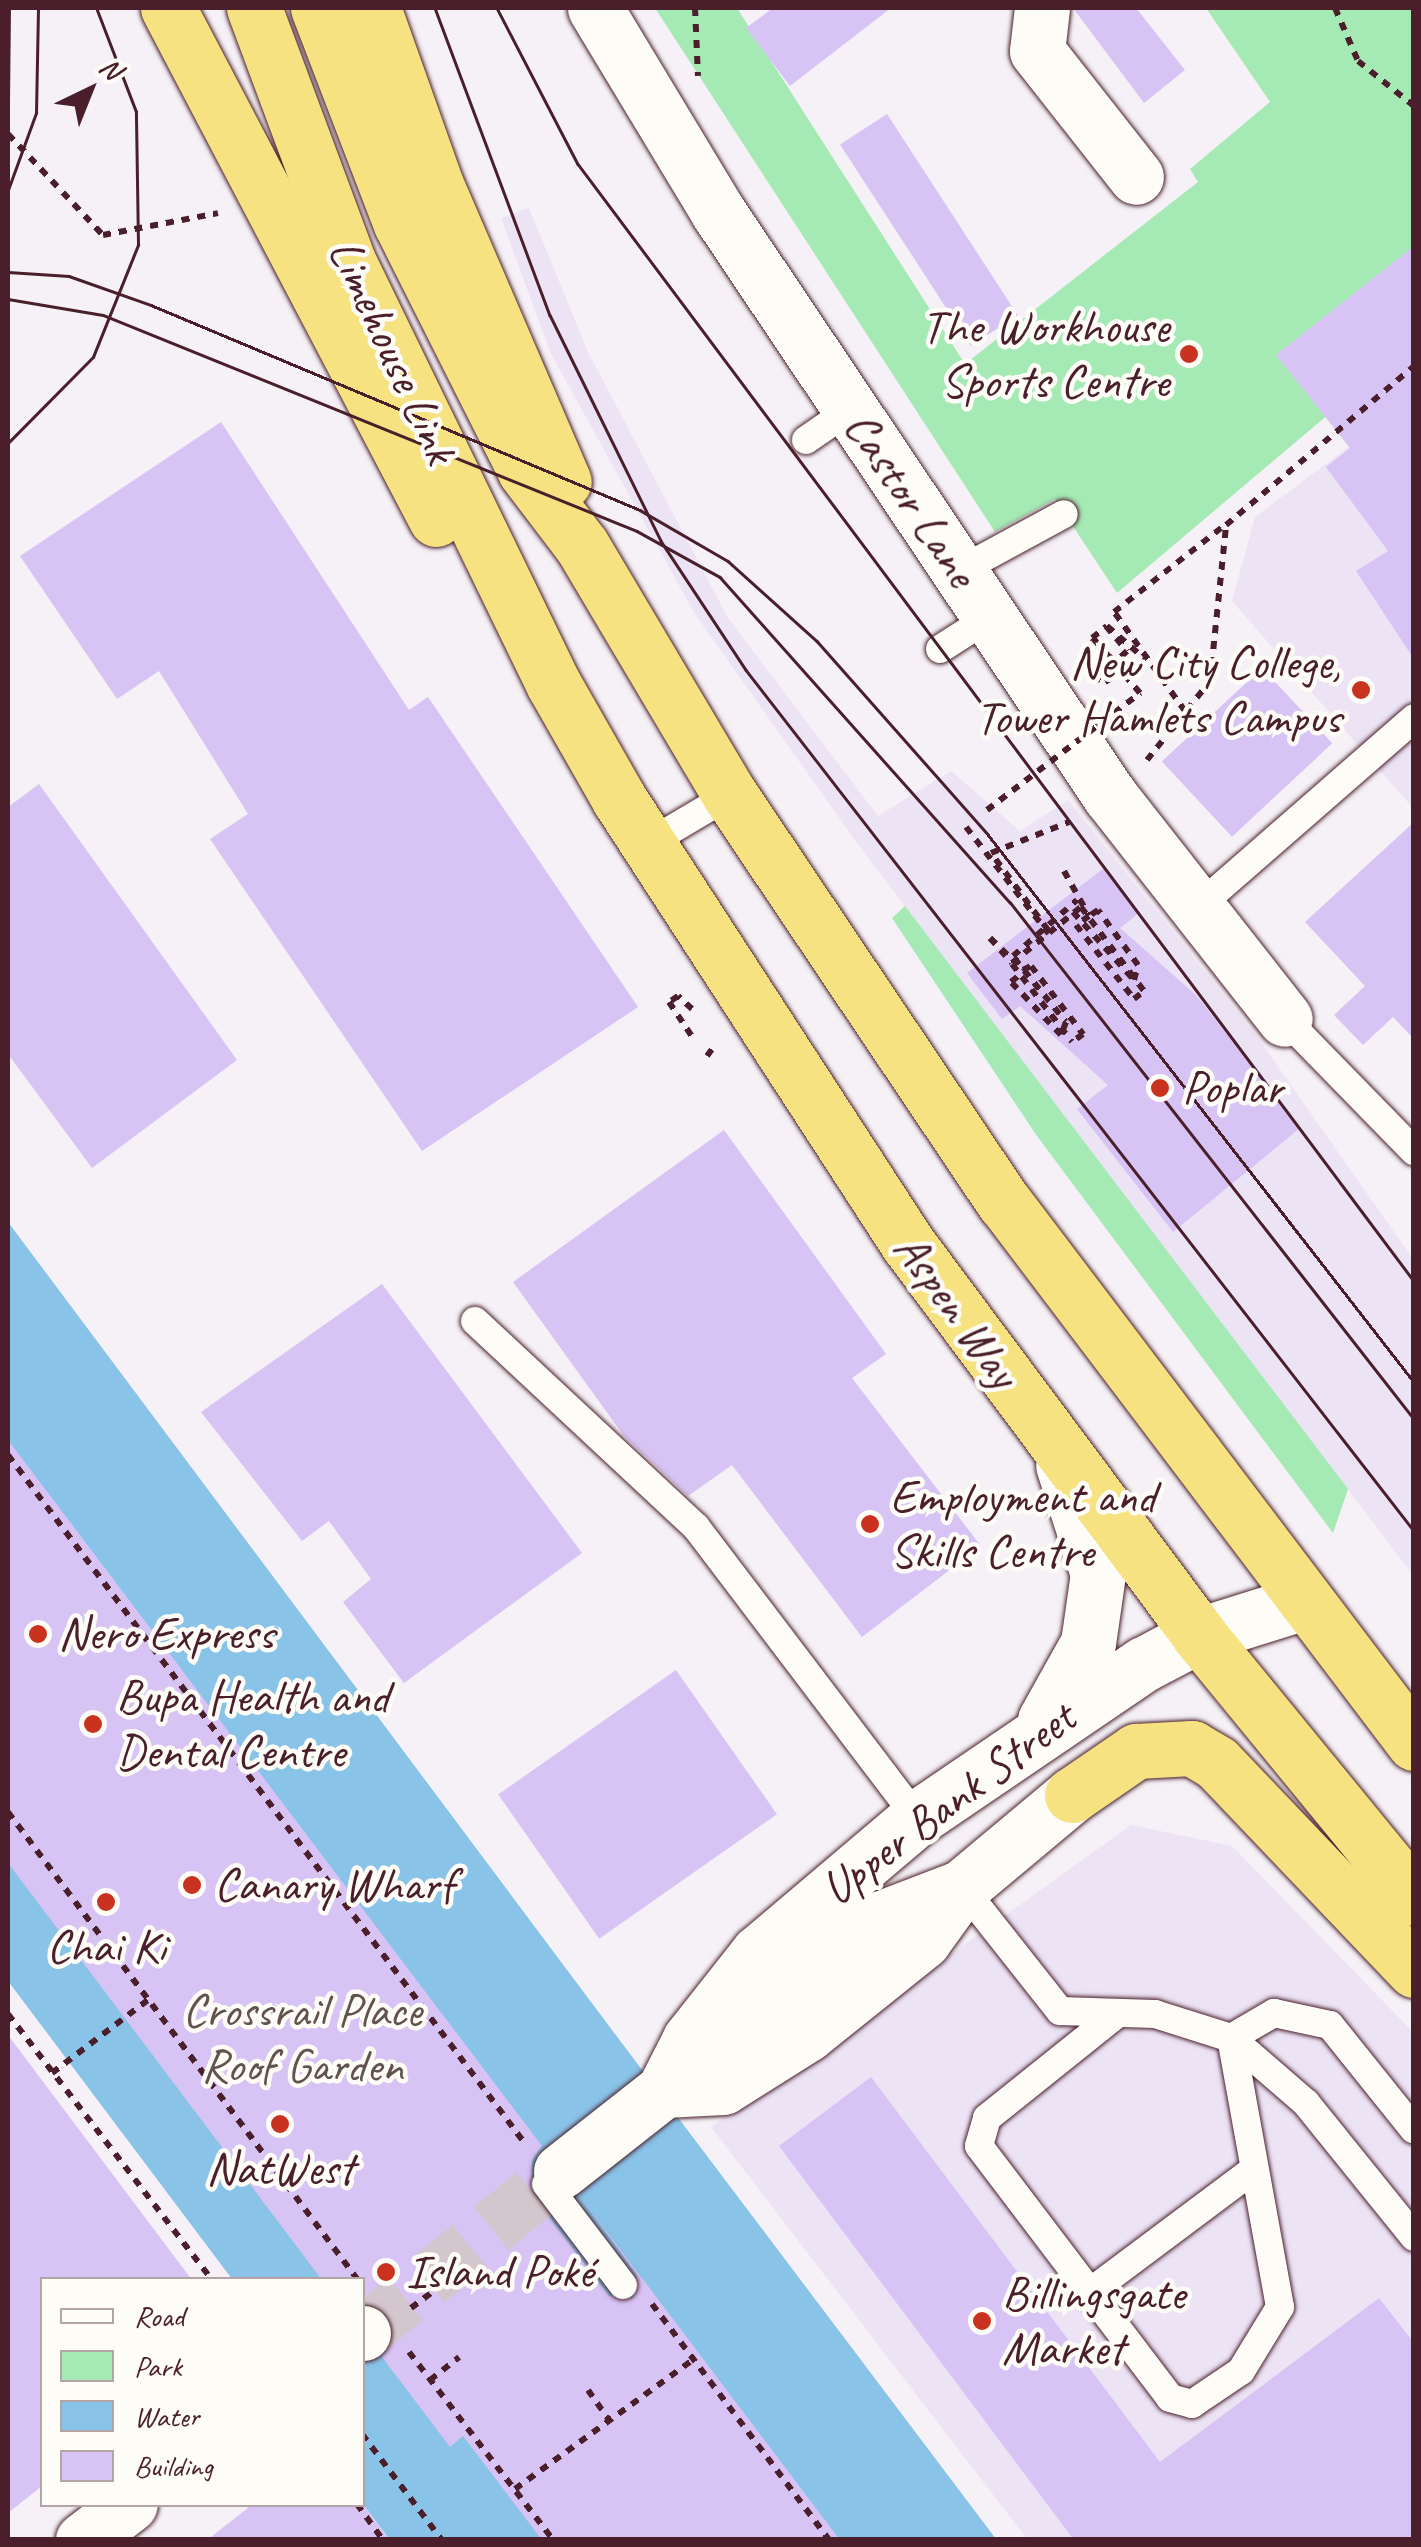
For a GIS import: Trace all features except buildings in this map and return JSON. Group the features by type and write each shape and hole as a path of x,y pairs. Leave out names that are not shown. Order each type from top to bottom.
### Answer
{"highway":[{"path":"168,8 444,534 554,685"},
{"name":"Limehouse Link","path":"254,8 348,261 554,685"},
{"name":"Limehouse Link","path":"318,8 401,224 524,471 582,546"},
{"path":"372,8 436,184 553,444 582,546 730,795 1004,1202 1301,1603 1414,1742"},
{"name":"Aspen Way","path":"554,685 648,844 908,1244 1198,1635 1414,1898"},
{"path":"1072,1794 1136,1752 1192,1748 1217,1763 1414,1970"}],"street":[{"name":"Castor Lane","path":"595,8 851,409 990,617 1192,912 1285,1019"},
{"path":"1042,8 1037,51 1136,178"},
{"path":"1037,1731 1088,1644 1098,1574 1080,1500 1042,1427"},
{"name":"Upper Bank Street","path":"678,2090 690,2039 758,1953 916,1818 1037,1731 1198,1635 1301,1603"},
{"path":"548,2170 678,2090 871,1922 974,1877 1072,1794"},
{"path":"916,1818 943,1856 974,1877"},
{"path":"83,2540 126,2507"}],"lane":[{"path":"806,440 851,409"},
{"path":"959,571 1064,514"},
{"path":"940,648 990,617"},
{"path":"1192,912 1414,718"},
{"path":"648,844 730,795"},
{"name":"Castor Lane","path":"1285,1019 1414,1151"},
{"path":"476,1321 696,1527 916,1818"},
{"path":"974,1877 1060,2011 1118,2012 1196,2022 1231,2038 1306,2103 1414,2236"},
{"path":"1118,2012 980,2130 979,2146 1170,2398 1192,2404 1241,2372 1280,2307 1231,2038"},
{"path":"1231,2038 1274,2013 1330,2026 1414,2130"},
{"path":"548,2170 631,2285"},
{"path":"1090,2292 1253,2170"}],"path":[{"path":"686,85 698,76 695,8"},
{"path":"1335,8 1358,60 1414,106"},
{"path":"8,134 103,235 226,211"},
{"path":"1185,711 1114,612 1414,366"},
{"path":"1142,767 1210,680 1226,524"},
{"path":"988,810 1140,693 1129,678 1116,664 1104,650 1092,636 1106,626 1117,638 1127,651 1115,662 1104,650 1092,638 1107,626 1117,638 1127,650 1146,659"},
{"path":"1092,676 1105,682 1146,659"},
{"path":"1048,932 991,853 1079,818"},
{"path":"966,827 1048,932"},
{"path":"1077,909 1144,991 1134,999 1076,926 1088,916 1098,910 1138,965 1134,980 1077,909 1064,872 1088,916"},
{"path":"1013,960 1077,909"},
{"path":"1013,960 1072,1042 1083,1034 1031,966 1024,971 1010,982 1061,1035 1066,1022 1013,960 990,938 1024,971"},
{"path":"692,1009 678,996 669,1002 693,1038"},
{"path":"707,1056 715,1045"},
{"path":"8,1455 548,2170"},
{"path":"8,1812 356,2277"},
{"path":"52,2073 149,1999"},
{"path":"8,2014 210,2277"},
{"path":"416,2308 464,2269"},
{"path":"631,2285 694,2360 829,2540"},
{"path":"374,2333 430,2380 553,2540"},
{"path":"430,2380 459,2357"},
{"path":"514,2489 694,2360"},
{"path":"588,2390 610,2420"},
{"path":"365,2438 442,2540"},
{"path":"359,2507 383,2540"}],"shaded area":[{"path":"529,208 588,352 728,618 878,816 951,771 1020,831 1068,800 1260,1041 1413,1259 1413,1575 857,843 695,614 551,354 501,218"},
{"name":"New City College, Tower Hamlets Campus","path":"1413,399 1413,808 1232,601 1255,517"},
{"name":"Billingsgate Market","path":"1131,1825 1232,1846 1413,2032 1413,2539 1027,2539 711,2127"}],"green space":[{"name":"The Workhouse Sports Centre","path":"655,8 737,8 965,364 1198,182 1190,169 1270,102 1206,8 1413,8 1413,343 1117,593 1055,499 995,532"},
{"path":"905,906 1348,1489 1333,1533 1037,1136 892,918"}],"water":[{"path":"8,1222 996,2539 389,2539 365,2507 365,2277 230,2277 8,1981"}],"tunnel":[{"path":"365,2331 561,2171"}],"tram line":[{"path":"8,101 9,8"},
{"path":"8,190 36,113 38,8"},
{"path":"8,443 93,357 138,245 136,112 96,8"},
{"path":"435,8 550,315 661,541 746,670 1414,1531"},
{"path":"497,8 578,164 1414,1281"},
{"path":"8,272 69,276 151,305 640,510 728,561 817,641 986,832 1414,1382"},
{"path":"8,299 103,315 637,531 720,577 1010,902 1414,1419"}],"place":[{"name":"The Workhouse Sports Centre","path":"1189,354"},
{"name":"New City College, Tower Hamlets Campus","path":"1361,690"},
{"name":"Poplar","path":"1160,1088"},
{"name":"Employment and Skills Centre","path":"870,1524"},
{"name":"Nero Express","path":"38,1634"},
{"name":"Bupa Health and Dental Centre","path":"93,1724"},
{"name":"Canary Wharf","path":"192,1885"},
{"name":"Chai Ki","path":"106,1902"},
{"name":"NatWest","path":"280,2124"},
{"name":"Island Poké","path":"386,2272"},
{"name":"Billingsgate Market","path":"982,2321"}],"park label":[{"name":"Crossrail Place Roof Garden","path":"302,2038"}]}
